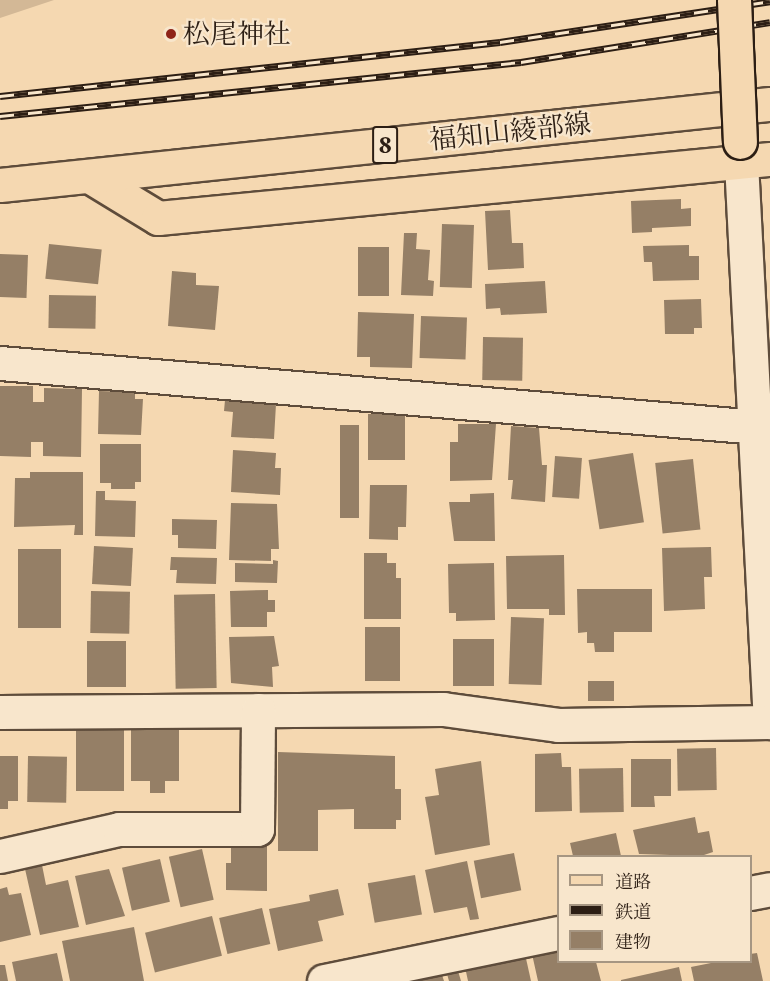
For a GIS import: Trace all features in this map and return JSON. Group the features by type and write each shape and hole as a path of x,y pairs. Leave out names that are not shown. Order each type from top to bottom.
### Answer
{"main road":[{"path":"89,176 158,218 750,154 734,0"},
{"name":"福知山綾部線","path":"0,185 770,104"}],"street":[{"path":"0,712 443,709 558,725 770,722 762,429 750,154"},
{"path":"0,363 762,429"},
{"path":"0,856 119,829 257,829 258,710"},
{"path":"752,893 770,889"},
{"path":"324,981 557,933"}],"shaded area":[{"path":"0,0 54,0 0,18"}],"building":[{"path":"681,199 681,209 691,208 691,226 652,228 652,232 632,233 631,201"},
{"path":"510,210 512,243 523,243 524,268 488,270 485,211"},
{"path":"442,224 474,225 472,288 440,287"},
{"path":"404,233 417,233 416,249 430,250 428,280 434,281 433,296 401,295"},
{"path":"49,244 102,250 98,284 45,279"},
{"path":"689,245 689,256 699,256 699,280 653,281 652,262 644,262 643,246"},
{"path":"358,247 389,247 389,296 358,296"},
{"path":"0,254 28,255 26,298 0,297"},
{"path":"172,271 196,273 196,285 219,286 215,330 168,326"},
{"path":"545,281 547,313 501,315 500,308 486,309 485,284"},
{"path":"49,295 96,296 95,329 48,328"},
{"path":"701,299 702,328 694,328 694,334 665,334 664,300"},
{"path":"358,312 414,314 412,368 370,367 370,357 357,357"},
{"path":"421,316 467,318 466,360 420,358"},
{"path":"483,337 523,338 522,381 482,380"},
{"path":"0,386 33,386 33,402 44,402 44,388 82,389 81,457 43,456 43,442 31,442 31,457 0,456"},
{"path":"99,391 135,392 135,399 143,399 141,435 98,434"},
{"path":"225,400 276,404 274,439 231,437 233,412 224,411"},
{"path":"368,414 405,414 405,460 368,460"},
{"path":"458,424 496,424 492,480 450,481 450,442 458,442"},
{"path":"340,425 359,425 359,518 340,518"},
{"path":"511,426 539,428 542,465 547,465 545,502 511,499 513,480 508,480"},
{"path":"100,444 141,444 141,482 135,482 135,489 111,489 111,483 100,483"},
{"path":"233,450 276,453 275,468 281,468 280,495 231,492"},
{"path":"633,453 644,522 600,529 589,460"},
{"path":"555,456 582,458 579,499 552,497"},
{"path":"693,459 700,530 663,534 655,463"},
{"path":"30,472 83,472 83,535 74,535 75,525 14,527 15,478 30,478"},
{"path":"370,485 407,485 406,527 398,527 398,540 369,539"},
{"path":"96,491 105,491 105,500 136,501 135,537 95,536"},
{"path":"494,493 495,541 454,541 449,502 470,502 470,494"},
{"path":"231,503 277,504 279,549 271,549 271,561 229,560"},
{"path":"172,519 217,520 216,549 178,548 178,535 172,535"},
{"path":"94,546 133,548 131,586 92,584"},
{"path":"711,547 712,577 704,577 705,609 664,611 662,548"},
{"path":"18,549 61,549 61,628 18,628"},
{"path":"364,553 387,553 387,563 396,563 396,578 401,578 401,619 364,619"},
{"path":"564,555 565,615 549,615 549,609 507,609 506,556"},
{"path":"171,557 217,558 216,584 176,583 177,570 170,570"},
{"path":"273,560 278,561 277,583 235,582 235,563 273,564"},
{"path":"494,563 495,620 456,621 456,613 449,613 448,564"},
{"path":"577,589 652,589 652,632 614,632 614,652 595,652 594,643 587,643 587,632 578,633"},
{"path":"268,590 268,600 275,600 275,612 267,612 267,627 231,627 230,591"},
{"path":"91,591 130,592 129,634 90,633"},
{"path":"215,594 217,688 176,689 174,595"},
{"path":"511,617 544,618 542,685 509,684"},
{"path":"365,627 400,627 400,681 365,681"},
{"path":"274,636 279,666 272,667 273,687 231,683 229,637"},
{"path":"453,639 494,639 494,686 453,686"},
{"path":"87,641 126,641 126,687 87,687"},
{"path":"588,681 614,681 614,701 588,701"},
{"path":"76,728 124,728 124,791 76,791"},
{"path":"131,728 179,728 179,781 165,781 165,793 150,793 150,781 131,781"},
{"path":"716,748 717,790 678,791 677,749"},
{"path":"278,752 395,756 395,789 401,789 401,820 396,820 396,829 354,829 354,809 318,810 318,851 278,851"},
{"path":"561,753 562,767 571,767 572,811 535,812 535,754"},
{"path":"0,756 18,756 18,801 8,801 8,809 0,809"},
{"path":"28,756 67,757 66,803 27,802"},
{"path":"631,759 671,759 671,796 654,796 655,807 631,807"},
{"path":"481,761 490,845 435,855 425,797 439,795 435,769"},
{"path":"623,768 624,812 580,813 579,769"},
{"path":"695,817 698,833 709,831 713,852 704,855 639,854 633,830"},
{"path":"616,833 621,855 573,855 570,843"},
{"path":"231,846 267,846 267,891 226,890 226,863 231,863"},
{"path":"202,849 214,900 181,907 169,857"},
{"path":"514,853 521,890 481,898 474,861"},
{"path":"160,859 170,902 132,911 122,868"},
{"path":"467,861 479,919 470,920 467,907 434,913 425,870"},
{"path":"42,865 46,885 68,880 79,927 40,935 25,869"},
{"path":"109,869 125,916 86,925 75,876"},
{"path":"415,875 422,914 375,923 368,883"},
{"path":"7,887 9,895 21,893 31,935 0,942 0,889"},
{"path":"338,889 344,915 318,921 323,941 278,951 269,909 310,901 309,895"},
{"path":"262,908 270,944 227,954 219,918"},
{"path":"212,916 222,956 155,972 145,933"},
{"path":"134,927 144,981 70,981 62,941"},
{"path":"557,948 557,963 596,963 601,981 538,981 532,954"},
{"path":"57,953 63,981 16,981 12,962"},
{"path":"757,953 763,981 694,981 691,967 711,963 752,963 752,954"},
{"path":"525,954 531,981 468,981 465,967"},
{"path":"0,965 5,965 8,981 0,981"},
{"path":"679,967 682,981 621,981 621,980"},
{"path":"458,971 461,981 449,981 447,974"},
{"path":"441,972 444,981 404,981"}],"railway":[{"path":"0,96 500,42 770,1"},
{"path":"0,116 521,62 770,22"}],"place":[{"name":"松尾神社","path":"171,34"}]}
